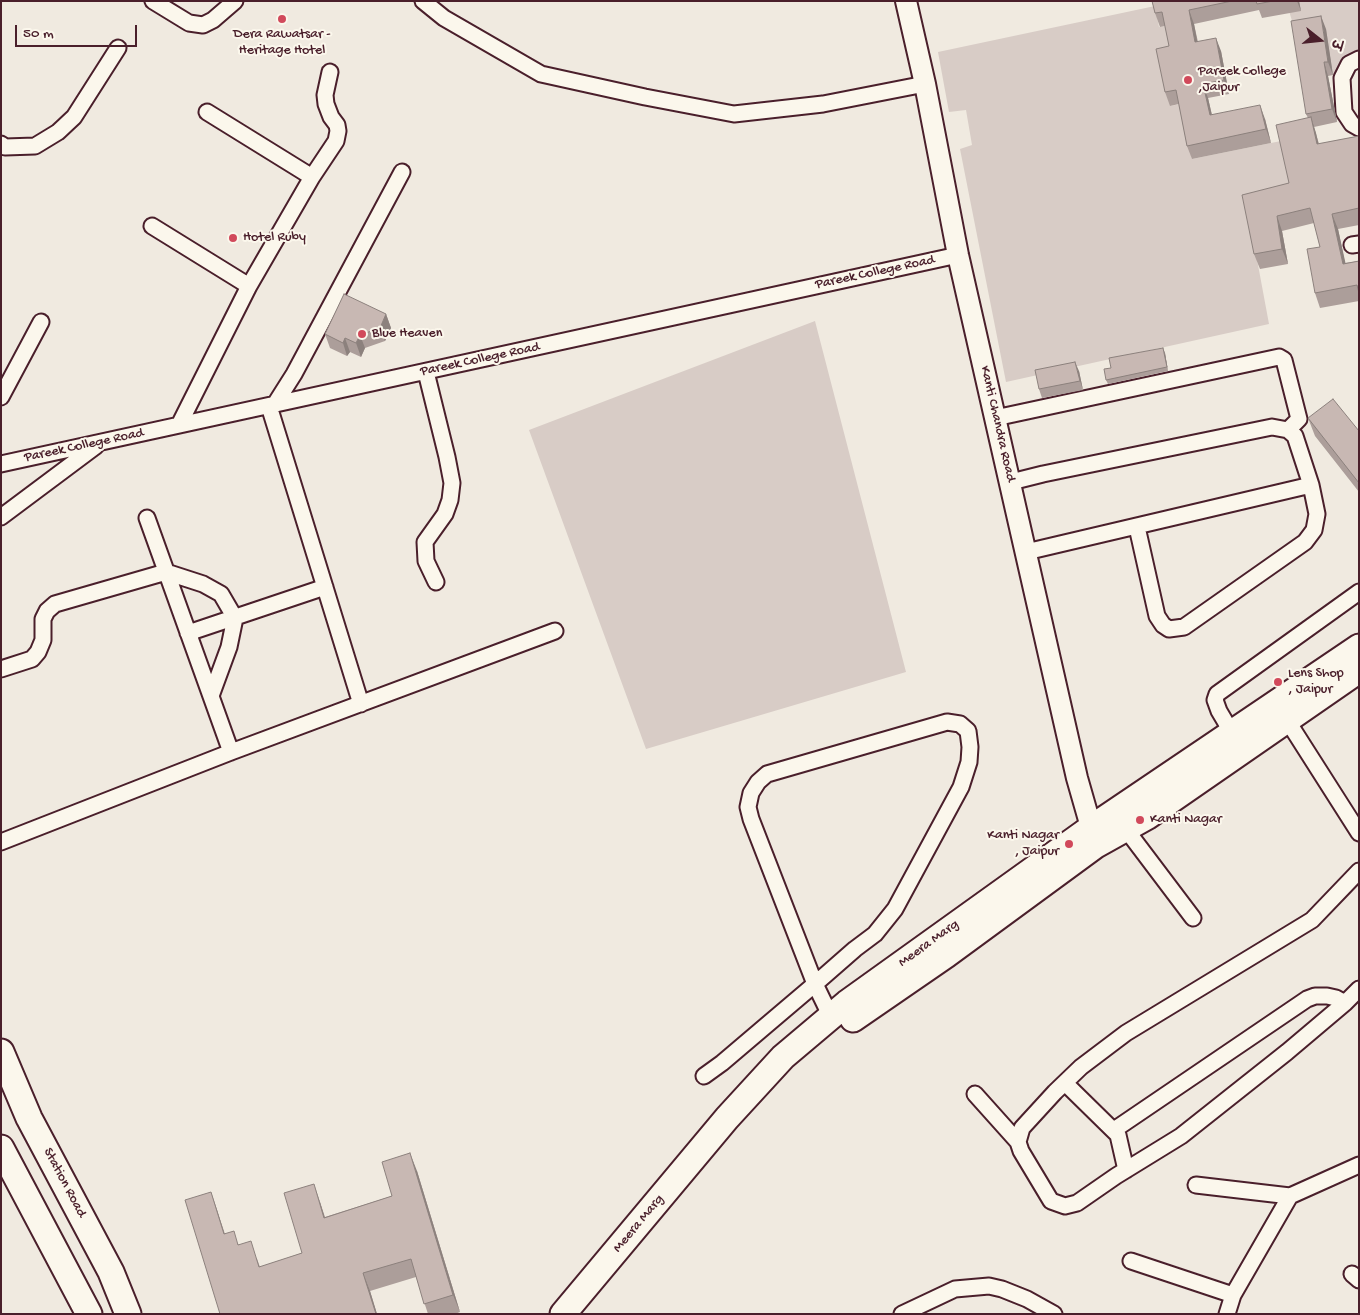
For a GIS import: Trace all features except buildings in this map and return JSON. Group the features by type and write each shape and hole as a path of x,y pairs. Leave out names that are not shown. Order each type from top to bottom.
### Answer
{"main road":[{"name":"Meera Marg","path":"585,1314 735,1133 806,1055 854,1018 946,955 1094,836 1232,733 1359,647"},
{"name":"Meera Marg","path":"563,1314 728,1118 783,1057 831,1016 855,997 1094,836 1126,828 1155,810 1359,670"},
{"name":"Station Road","path":"1,1053 29,1118 111,1272 128,1314"},
{"path":"1,1148 89,1314"}],"street":[{"path":"153,1 189,23 203,25 213,20 235,1"},
{"path":"423,1 444,18 541,74 734,114 823,104 925,84"},
{"name":"Kanti Chandra Road","path":"906,1 925,84 958,255 1077,778 1094,836"},
{"path":"2,148 35,146 58,132 74,118 118,48"},
{"path":"1359,59 1349,64 1342,78 1344,112 1352,124 1359,128"},
{"path":"179,426 249,286 312,177 336,141 338,125 331,117 325,95 330,72"},
{"path":"206,112 312,177"},
{"path":"361,704 272,405 294,374 402,172"},
{"path":"152,226 249,286"},
{"name":"Pareek College Road","path":"1,464 958,255"},
{"path":"1,397 41,322"},
{"path":"995,418 1279,357 1284,360 1299,419 1288,430"},
{"path":"426,372 452,483 446,514 425,542 426,562 436,582"},
{"path":"1011,482 1272,427 1288,430 1295,436 1311,486 1317,514 1314,530 1305,542 1184,627 1169,629 1162,625 1157,616 1137,527"},
{"path":"1,517 100,443"},
{"path":"1026,552 1311,486"},
{"path":"147,518 231,752"},
{"path":"1,669 32,659 38,652 43,640 43,619 55,604 166,572 203,584 221,594 235,618 229,647 211,696"},
{"path":"188,633 325,587"},
{"path":"1232,733 1219,711 1215,700 1217,694 1359,592"},
{"path":"1,842 231,752 555,632"},
{"path":"1287,720 1359,832"},
{"path":"704,1076 722,1063 815,984 875,934 895,909 961,787 969,762 970,747 968,731 960,724 947,722 766,774 751,793 748,807 751,820 815,984 831,1016"},
{"path":"1126,828 1193,918"},
{"path":"1018,1142 1022,1128 1081,1067 1126,1033 1312,920 1359,871"},
{"path":"975,1094 1018,1142 1021,1151 1051,1201 1065,1206 1076,1203 1181,1136 1287,1052 1359,989"},
{"path":"1114,1130 1307,999 1315,996 1327,996 1345,1003"},
{"path":"1065,1082 1118,1135 1126,1170"},
{"path":"1196,1185 1290,1196 1359,1166"},
{"path":"1232,1312 1233,1295 1290,1196"},
{"path":"1131,1261 1233,1295"},
{"path":"902,1314 955,1289 989,1286 1002,1288 1054,1314"}],"shaded area":[{"path":"1286,1 1359,1 1359,68 1333,75 1326,30 1296,34"},
{"path":"1155,6 1159,27 1167,26 1174,60 1170,106 1181,104 1192,159 1281,141 1295,198 1248,211 1269,324 1006,382 960,149 972,145 966,110 949,112 938,52"},
{"path":"815,321 906,672 646,749 529,430"}],"place":[{"name":"Dera Rawatsar - Heritage Hotel","path":"282,19"},
{"name":"Pareek College ,Jaipur","path":"1188,80"},
{"name":"Hotel Ruby","path":"233,238"},
{"name":"Blue Heaven","path":"362,334"},
{"name":"Lens Shop , Jaipur","path":"1278,682"},
{"name":"Kanti Nagar","path":"1140,820"},
{"name":"Kanti Nagar , Jaipur","path":"1069,844"}]}
